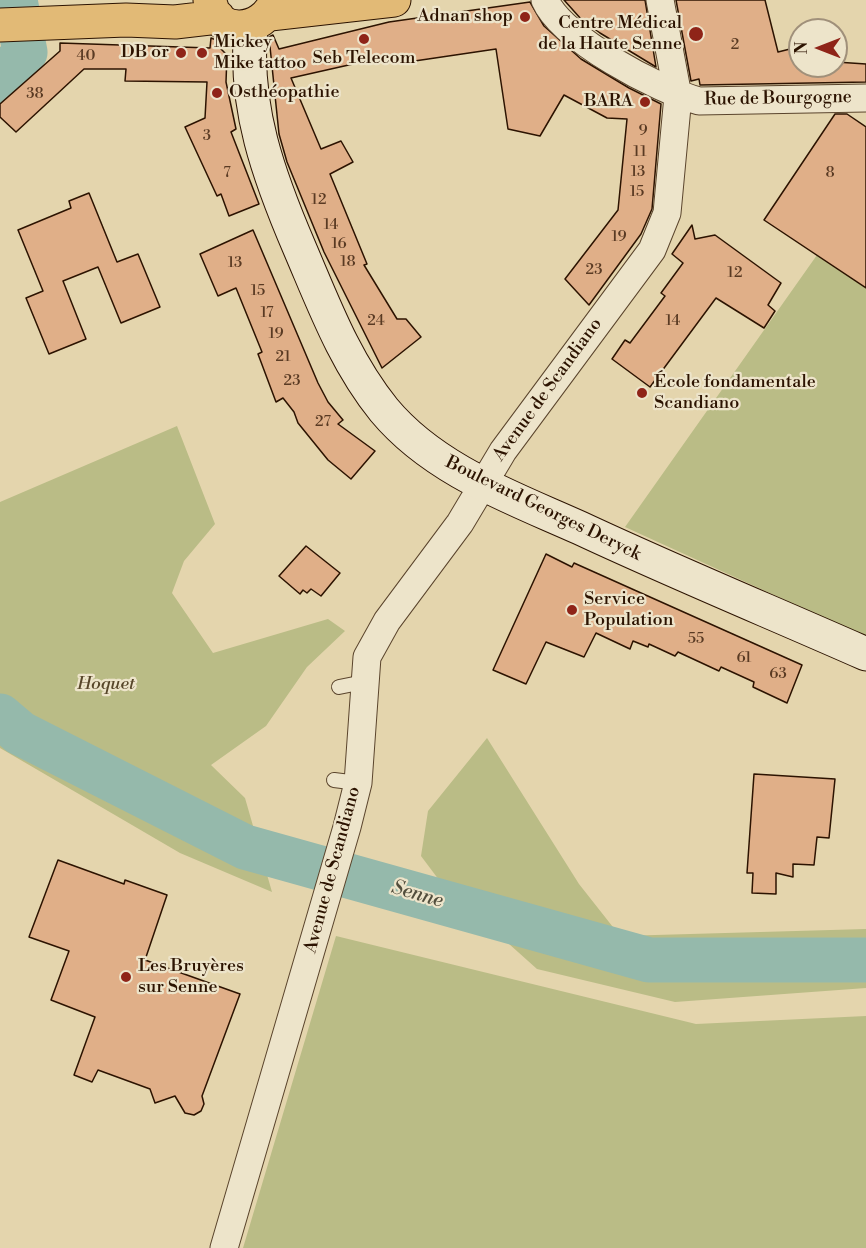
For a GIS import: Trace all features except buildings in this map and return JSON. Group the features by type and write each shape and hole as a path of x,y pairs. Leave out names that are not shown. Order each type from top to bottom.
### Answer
{"main road":[{"path":"126,20 181,0"},
{"path":"0,25 126,20 175,22 242,14 306,11 336,2 394,0"}],"street":[{"name":"Rue de Bourgogne","path":"545,0 557,20 566,27 641,78 678,96 699,101 866,98"},
{"name":"Avenue de Scandiano","path":"224,1248 347,827 346,782 370,729 352,685 387,621 460,523 483,484 557,376 652,250 667,213 678,96 660,0"},
{"name":"Boulevard Georges Deryck","path":"242,14 254,119 274,189 343,349 385,410 432,455 483,484 664,567 866,654"}],"green space":[{"path":"817,255 866,288 866,637 625,527"},
{"name":"Hoquet","path":"177,426 215,524 184,561 172,593 213,653 328,619 345,631 307,667 266,726 211,765 245,798 272,892 180,853 0,748 0,502"},
{"path":"487,738 579,884 620,936 866,929 866,988 675,1002 537,969 442,884 421,856 428,811"},
{"path":"336,936 696,1024 866,1016 866,1248 243,1248"}],"waterway":[{"name":"Senne","path":"0,83 25,52 15,0"},
{"name":"Senne","path":"0,716 20,733 245,847 649,960 866,960"}],"place":[{"name":"Adnan shop","path":"525,17"},
{"name":"Centre Médical de la Haute Senne","path":"696,34"},
{"name":"Seb Telecom","path":"364,39"},
{"name":"DB or","path":"181,53"},
{"name":"Mickey Mike tattoo","path":"202,53"},
{"name":"Osthéopathie","path":"217,93"},
{"name":"BARA","path":"645,102"},
{"name":"École fondamentale Scandiano","path":"642,393"},
{"name":"Service Population","path":"572,610"},
{"name":"Les Bruyères sur Senne","path":"126,977"}]}
